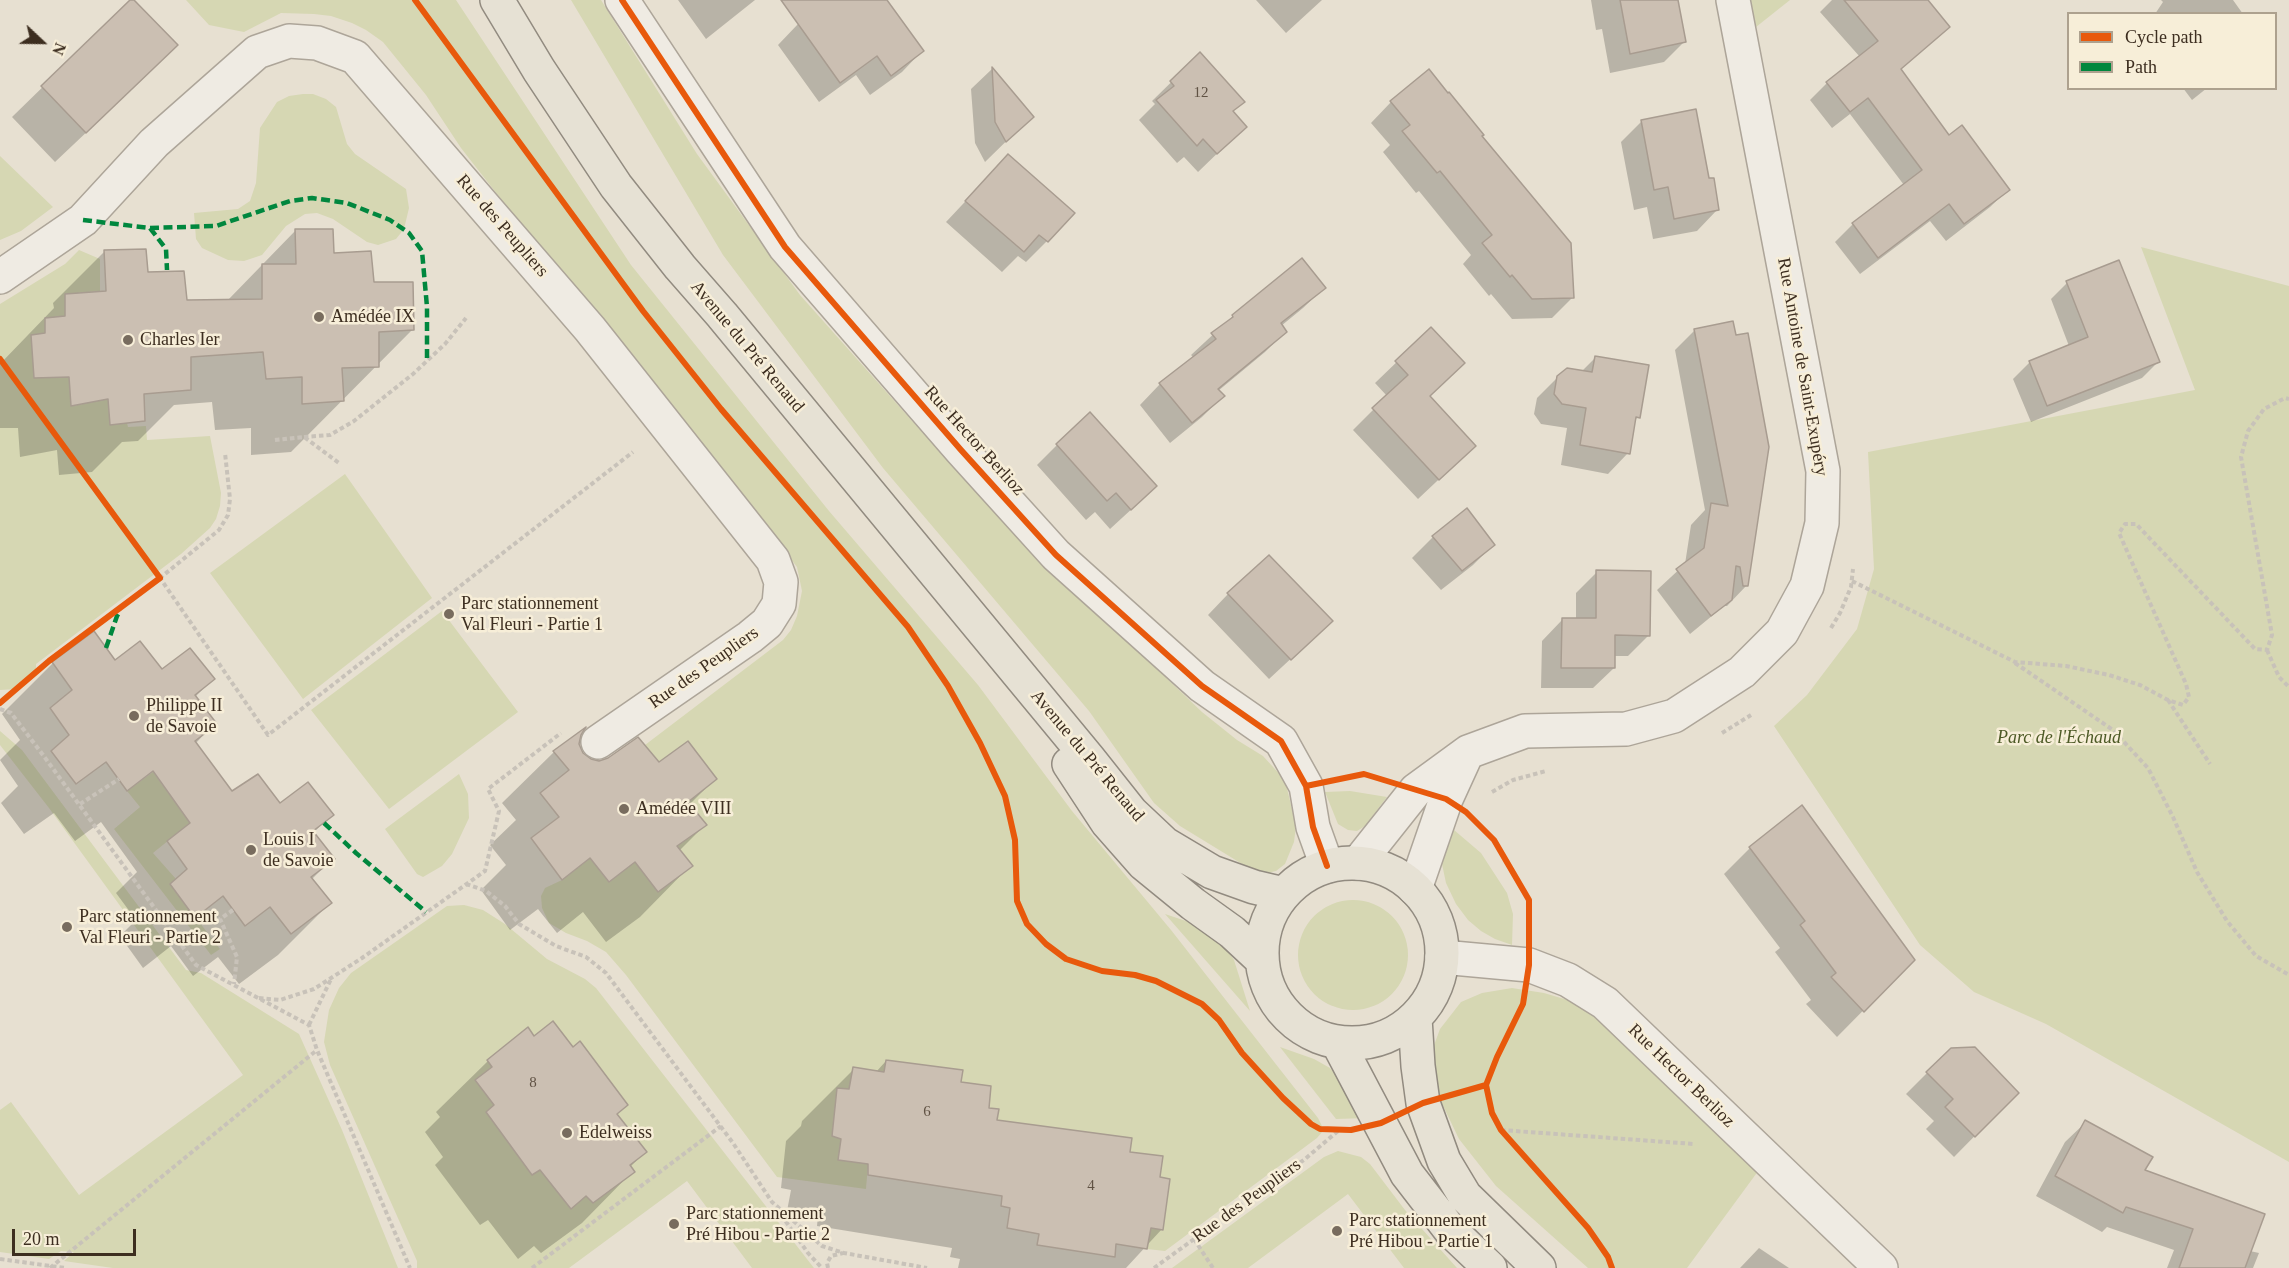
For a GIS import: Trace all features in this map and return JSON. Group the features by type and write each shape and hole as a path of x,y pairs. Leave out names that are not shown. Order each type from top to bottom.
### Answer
{"main road":[{"name":"Avenue du Pré Renaud","path":"497,0 539,70 616,186 680,267 1131,812 1165,844 1212,872 1254,887 1284,894"},
{"name":"Avenue du Pré Renaud","path":"1020,676 1073,772 1107,822 1144,864 1232,932 1262,960"},
{"path":"1343,865 1379,867 1399,876 1415,889 1430,908 1440,932 1442,957 1438,979 1429,1000 1415,1018 1393,1035 1365,1043 1338,1043 1315,1036 1294,1023 1277,1005 1266,984 1262,960 1263,936 1271,914 1284,894 1304,877 1343,865"},
{"path":"1415,1018 1423,1103 1444,1161 1465,1196 1539,1268"},
{"path":"1338,1043 1407,1174 1451,1231 1490,1268"}],"street":[{"name":"Rue Hector Berlioz","path":"622,0 785,247 961,450 1056,555 1202,686 1281,741 1306,786 1313,827 1343,865"},
{"name":"Rue Antoine de Saint-Exupéry","path":"1343,865 1416,790 1468,752 1525,730 1626,729 1674,716 1742,672 1782,632 1807,586 1822,523 1823,471 1733,0"},
{"name":"Rue des Peupliers","path":"0,277 82,220 154,143 257,52 289,41 317,43 355,57 591,329 773,560 782,582 779,604 767,623 598,742"},
{"path":"1415,889 1446,799 1468,752"},
{"name":"Rue Hector Berlioz","path":"1442,957 1529,965 1568,980 1605,1003 1881,1268"}],"path":[{"path":"275,440 330,435 354,421 413,374 445,344 466,318"},
{"path":"0,359 160,578 268,735 633,452"},
{"path":"2289,399 2285,398 2264,409 2248,431 2241,457 2272,635 2267,650 2279,677 2289,687"},
{"path":"304,437 339,463"},
{"path":"0,703 49,660 219,531 228,515 230,499 225,453"},
{"path":"2014,662 2066,666 2109,675 2140,685 2183,705 2189,697 2186,684 2119,533 2125,524 2136,524 2256,649 2267,650"},
{"path":"1829,630 1840,614 1852,581 1854,559"},
{"path":"1852,581 2014,662 2113,730 2148,768 2197,872 2227,921 2256,956 2289,975"},
{"path":"2168,700 2210,764"},
{"path":"0,709 11,713 196,965 309,1025"},
{"path":"1718,735 1754,714"},
{"path":"255,997 280,1000 314,989 485,871 499,811 488,789 564,731"},
{"path":"1486,795 1513,780 1549,770"},
{"path":"80,804 118,779"},
{"path":"466,884 486,891 505,906 519,924 556,946 586,957 606,973 721,1126 808,1253 822,1268"},
{"path":"234,910 220,919 237,957 234,984"},
{"path":"332,977 309,1025 317,1050 410,1268"},
{"path":"50,1267 317,1050"},
{"path":"532,1268 721,1126"},
{"path":"1329,1130 1338,1131"},
{"path":"1501,1130 1698,1144"},
{"path":"772,1202 822,1246 843,1253 927,1268"},
{"path":"1194,1239 1213,1268"},
{"path":"828,1268 827,1263 831,1256 843,1253"},
{"path":"0,1259 65,1268"}],"green space":[{"path":"186,0 456,0 631,265 829,511 978,685 1072,811 1171,930 1318,1118 1322,1132 1317,1138 1165,1251 1147,1249 1151,1228 1163,1230 1170,1180 1160,1177 1130,1152 1131,1138 1056,1128 996,1131 999,1109 989,1108 990,1086 961,1082 963,1070 886,1060 884,1072 853,1068 849,1089 837,1088 832,1136 841,1139 838,1160 868,1164 866,1189 777,1177 626,975 606,952 549,923 542,908 541,896 545,888 562,880 590,858 609,882 635,862 658,892 693,866 677,846 707,825 688,802 717,779 688,742 659,762 645,745 783,640 791,630 797,616 802,591 797,567 629,350 547,258 461,148 426,95 383,42 352,23 331,16 314,14 281,13 244,32 209,25"},
{"path":"571,0 601,0 697,154 800,295 938,450 1070,586 1202,712 1237,740 1263,756 1285,780 1296,826 1294,842 1285,864 1276,871 1267,873 1247,867 1180,826 1154,803 1089,711 883,468 723,255"},
{"path":"1750,0 1790,0 1756,27"},
{"path":"313,94 326,99 336,107 347,144 355,154 406,189 409,208 404,229 396,239 378,245 367,242 333,219 317,213 305,214 286,226 262,255 244,261 228,260 202,248 196,239 194,213 238,209 250,201 256,183 260,128 277,102 289,96"},
{"path":"0,156 53,207 21,231 0,240"},
{"name":"Parc de l'Échaud","path":"2141,247 2289,286 2289,1162 2046,1024 1974,992 1920,945 1774,726 1807,695 1857,629 1874,569 1868,452 2195,390"},
{"path":"79,250 100,259 100,291 66,294 65,316 45,318 45,333 31,335 34,378 69,377 72,406 108,399 110,424 127,423 128,427 146,426 147,440 210,436 221,493 220,506 210,528 181,554 36,664 36,672 16,689 0,690 0,304 65,264"},
{"path":"345,474 432,598 303,699 210,573"},
{"path":"442,611 518,712 389,809 311,710"},
{"path":"0,731 22,750 186,970 201,973 299,1034 342,1130 398,1268 113,1268 64,1261 74,1252 61,1251 49,1259 0,1252 0,1110 11,1102 79,1195 243,1075 49,808 0,745"},
{"path":"153,772 190,823 153,853 176,879 170,884 220,949 211,955 114,829 140,807 127,791"},
{"path":"459,774 468,794 469,818 452,854 442,866 423,877 417,874 385,829"},
{"path":"1350,791 1387,797 1365,826 1357,831 1348,830 1338,824 1325,792"},
{"path":"1447,824 1481,853 1507,893 1513,914 1512,945 1481,931 1468,920 1456,904 1446,883 1442,864"},
{"path":"1353,900 1374,904 1392,916 1404,934 1408,955 1404,976 1392,994 1374,1006 1353,1010 1332,1006 1314,994 1302,976 1298,955 1302,934 1314,916 1332,904"},
{"path":"464,905 483,910 505,924 547,959 585,979 596,988 814,1268 752,1268 687,1181 569,1268 417,1268 417,1261 330,1065 324,1042 329,1010 339,988 351,973 447,906"},
{"path":"1165,914 1189,922 1223,944 1234,960 1250,1011"},
{"path":"1512,988 1544,993 1571,1001 1615,1024 1767,1159 1687,1268 1588,1268 1496,1186 1459,1139 1434,1087 1430,1056 1440,1029 1461,1002 1482,993"},
{"path":"1280,1047 1314,1059 1330,1068 1366,1118 1336,1119"},
{"path":"1338,1151 1361,1157 1370,1164 1405,1210 1457,1268 1404,1268 1348,1194 1248,1268 1172,1268 1324,1157"}],"building":[{"path":"130,0 134,0 178,45 86,133 41,86"},
{"path":"781,0 887,0 924,51 891,76 877,56 840,83"},
{"path":"1620,0 1678,0 1686,42 1630,54"},
{"path":"1844,0 1928,0 1950,27 1901,69 1949,135 1962,125 2010,190 1964,224 1949,204 1878,258 1852,223 1922,170 1868,98 1850,112 1826,82 1878,41"},
{"path":"1200,52 1245,102 1233,111 1247,127 1217,154 1203,139 1197,146 1156,100 1174,86 1170,81"},
{"path":"992,67 1034,117 1006,142 995,122"},
{"path":"1429,69 1571,243 1574,298 1532,299 1482,243 1492,235 1440,171 1437,173 1402,131 1410,125 1390,101"},
{"path":"1696,109 1709,178 1714,178 1719,210 1674,219 1668,187 1654,190 1641,120"},
{"path":"1008,154 1075,213 1048,242 1039,235 1024,252 965,201"},
{"path":"295,229 333,229 334,253 371,251 374,282 413,282 414,330 379,332 379,367 342,368 344,401 302,404 302,377 266,379 263,352 191,357 191,390 144,394 145,421 110,425 108,399 71,406 69,377 34,378 31,335 45,333 45,318 65,316 65,294 106,291 104,250 146,249 148,272 184,271 187,300 262,299 262,264 296,264"},
{"path":"1302,258 1326,288 1281,323 1287,332 1218,389 1225,396 1192,423 1159,383 1216,339 1211,333"},
{"path":"2119,260 2160,362 2047,406 2029,361 2088,337 2066,281"},
{"path":"1733,321 1736,335 1748,333 1769,447 1748,586 1743,586 1740,567 1736,566 1732,600 1711,616 1676,569 1704,548 1711,503 1728,506 1694,329"},
{"path":"1431,327 1465,363 1430,396 1476,446 1439,480 1372,408 1408,375 1395,361"},
{"path":"1595,356 1649,365 1640,418 1636,417 1630,454 1580,445 1586,408 1562,404 1554,394 1557,376 1567,368 1592,372"},
{"path":"1090,412 1157,486 1131,510 1116,493 1107,501 1056,444"},
{"path":"1467,508 1495,545 1462,571 1432,536"},
{"path":"1269,555 1333,621 1291,660 1227,593"},
{"path":"1596,570 1651,571 1650,636 1615,635 1615,668 1561,668 1562,618 1596,618"},
{"path":"94,631 115,660 140,641 162,669 190,648 215,679 195,695 217,724 195,741 232,791 258,774 280,803 308,782 334,815 313,831 335,859 311,877 332,903 291,934 270,907 245,926 223,896 195,918 170,884 187,869 167,841 190,823 153,771 127,791 106,762 76,784 51,751 69,735 50,708 72,690 52,662"},
{"name":"Amédée VIII","path":"586,727 579,744 583,753 591,759 599,761 608,758 638,737 659,762 688,741 717,779 688,802 707,825 677,846 693,866 658,892 635,862 609,882 590,858 562,880 531,838 559,817 540,793 569,770 553,751"},
{"path":"1802,805 1915,960 1864,1012 1831,977 1836,973 1800,925 1805,921 1749,847"},
{"name":"Edelweiss","path":"553,1021 573,1047 580,1041 628,1105 617,1114 647,1152 630,1165 635,1172 593,1203 586,1196 571,1209 540,1170 532,1175 486,1112 494,1105 475,1080 492,1067 487,1060 528,1027 534,1036"},
{"path":"1975,1047 2019,1093 1975,1137 1945,1107 1953,1099 1926,1072 1951,1048"},
{"path":"886,1060 963,1070 961,1082 991,1086 989,1108 999,1109 997,1120 1132,1138 1130,1152 1163,1156 1160,1177 1170,1179 1163,1230 1151,1228 1147,1249 1116,1244 1115,1257 1037,1245 1039,1234 1007,1228 1010,1208 1001,1206 1002,1196 868,1175 868,1164 838,1160 841,1139 832,1136 837,1088 849,1089 853,1067 884,1072"},
{"path":"2085,1120 2153,1157 2145,1170 2265,1214 2245,1268 2179,1268 2193,1229 2126,1207 2123,1213 2055,1176"}],"marked path":[{"path":"150,228 216,226 290,201 312,198 347,203 390,220 409,233 422,251 427,307 427,360"},
{"path":"83,220 150,228 166,249 167,270"},
{"path":"106,648 120,612"},
{"path":"324,823 426,912"}],"cycle path":[{"path":"415,0 643,311 721,409 908,627 948,686 980,743 1005,796 1015,840 1017,901 1027,924 1046,944 1066,959 1102,971 1135,975 1156,981 1202,1004 1219,1020 1242,1053 1283,1098 1311,1124 1320,1129 1351,1130 1381,1123 1423,1103 1486,1085"},
{"path":"622,0 785,247 961,450 1056,555 1202,686 1281,741 1306,786 1313,827 1327,866"},
{"path":"0,359 160,578 49,661 0,703"},
{"path":"1306,786 1364,774 1446,799 1466,812 1494,840 1529,900 1529,965 1523,1004 1486,1085 1492,1113 1501,1130 1588,1228 1608,1257 1612,1268"}],"place":[{"name":"Amédée IX","path":"319,317"},
{"name":"Charles Ier","path":"128,340"},
{"name":"Parc stationnement Val Fleuri - Partie 1","path":"449,614"},
{"name":"Philippe II de Savoie","path":"134,716"},
{"name":"Amédée VIII","path":"624,809"},
{"name":"Louis I de Savoie","path":"251,850"},
{"name":"Parc stationnement Val Fleuri - Partie 2","path":"67,927"},
{"name":"Edelweiss","path":"567,1133"},
{"name":"Parc stationnement Pré Hibou - Partie 2","path":"674,1224"},
{"name":"Parc stationnement Pré Hibou - Partie 1","path":"1337,1231"}]}
